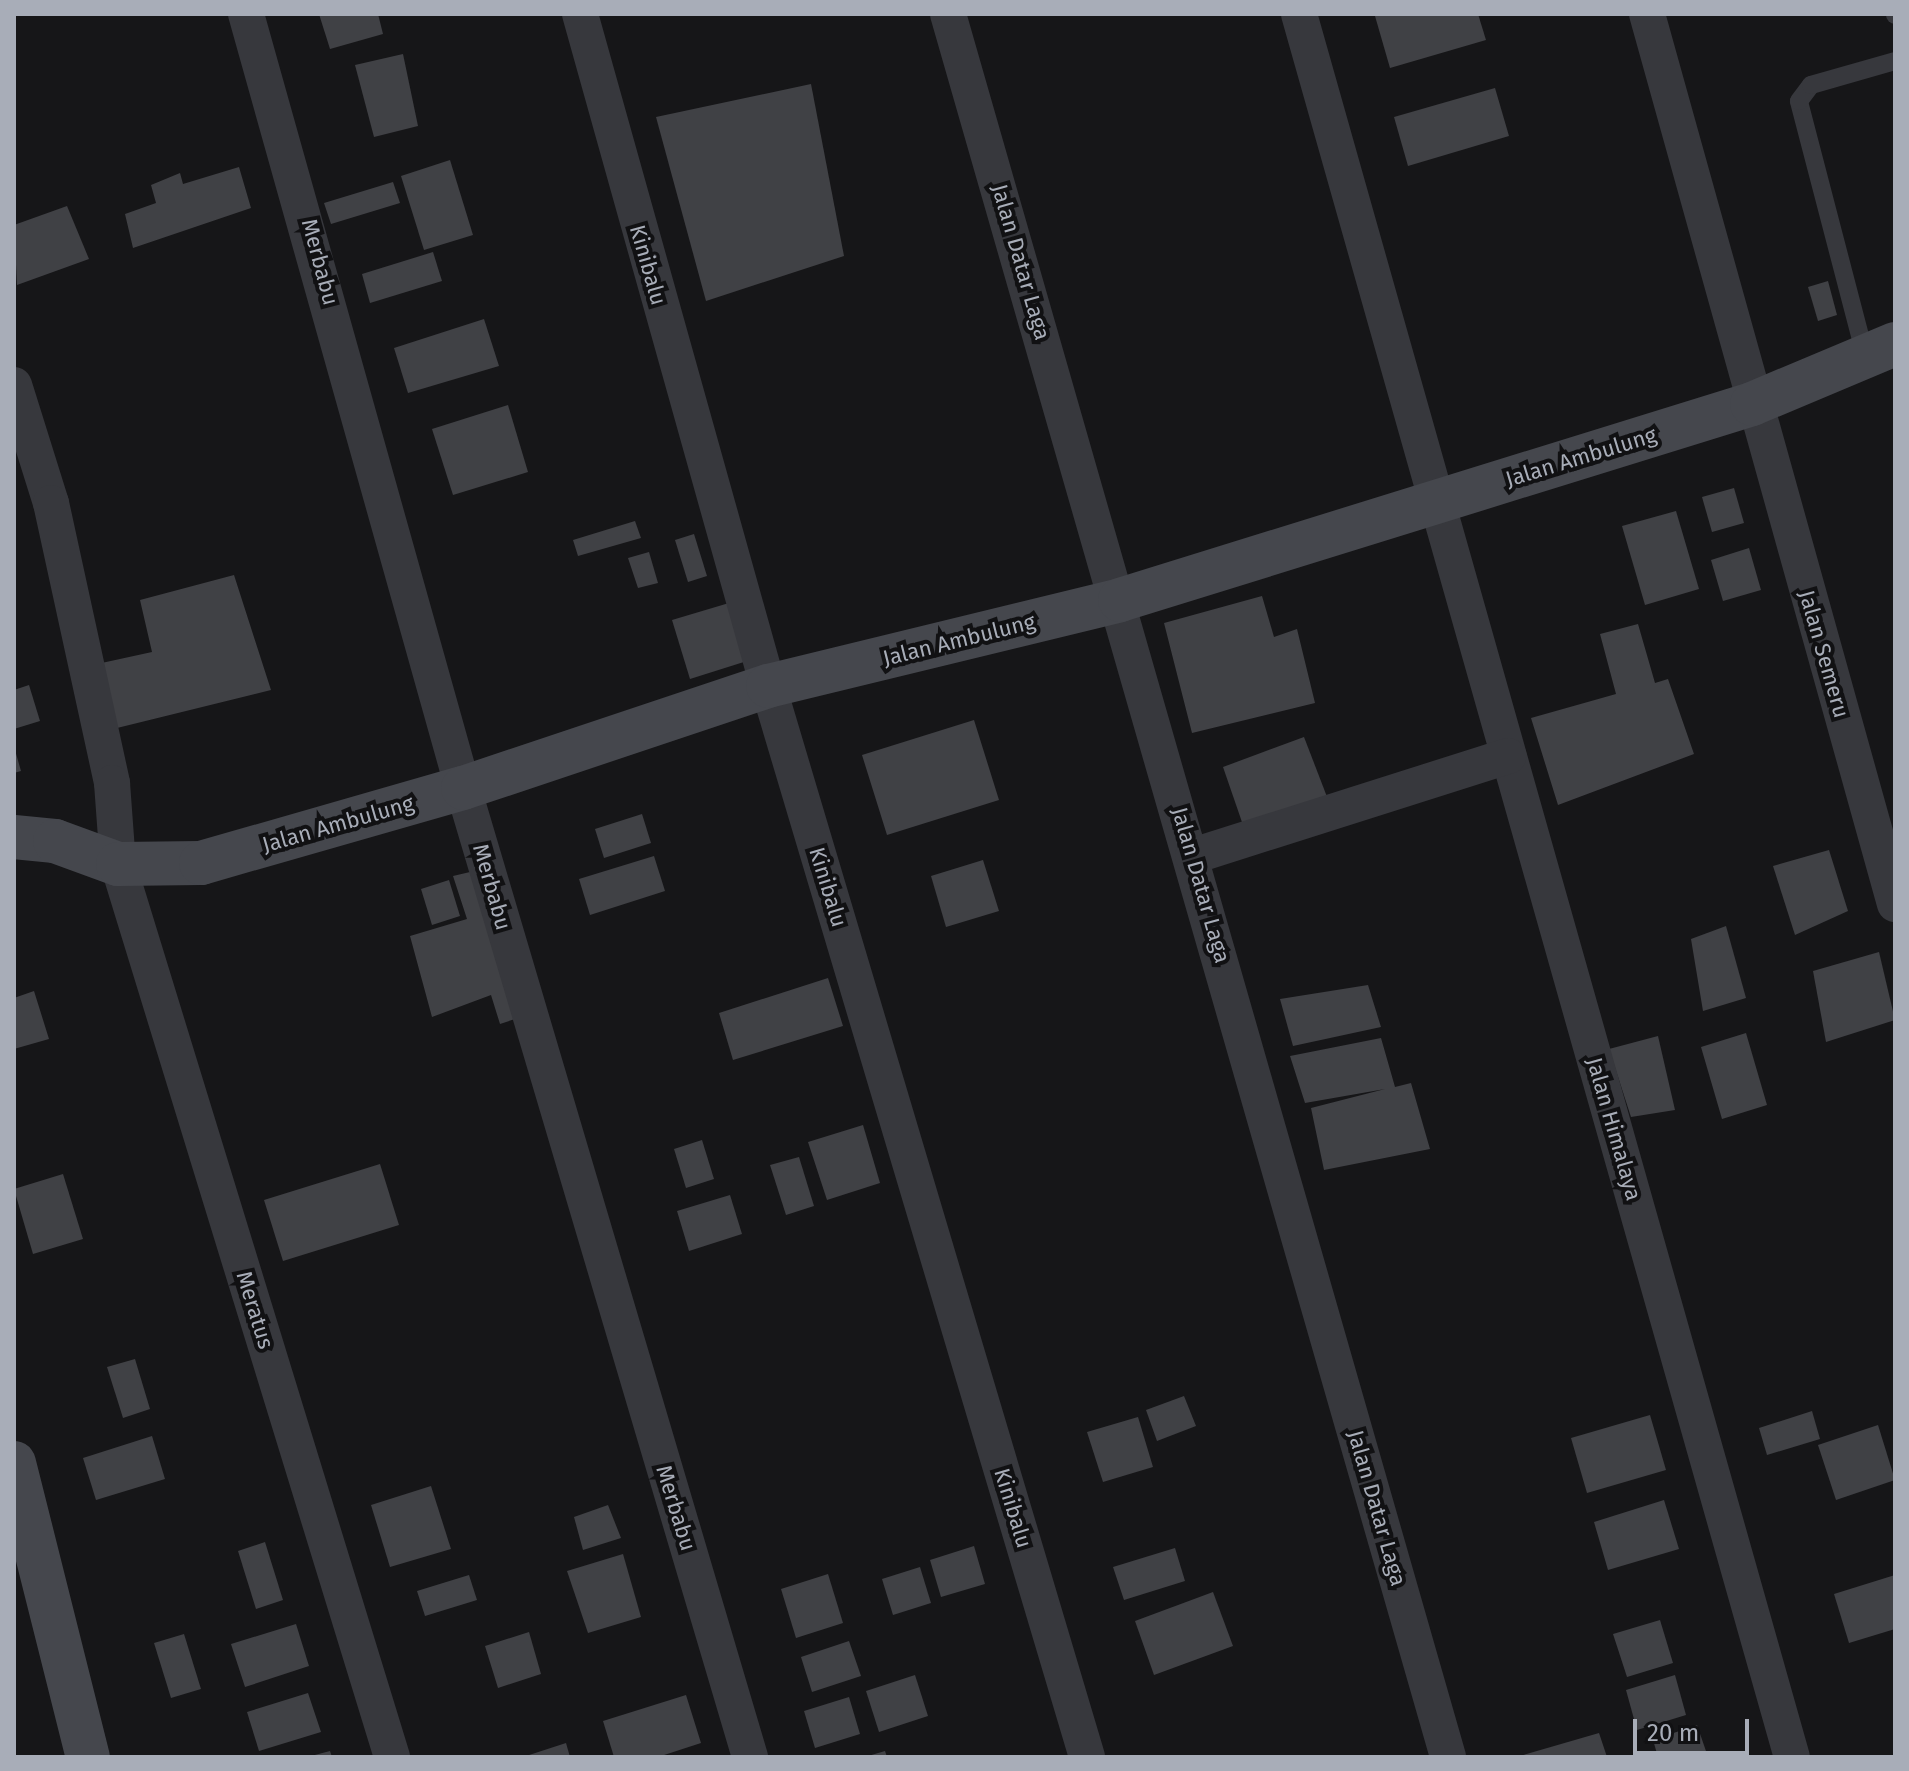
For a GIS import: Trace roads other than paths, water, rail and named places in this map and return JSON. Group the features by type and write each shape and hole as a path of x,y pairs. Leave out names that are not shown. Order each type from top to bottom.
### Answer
{"street":[{"name":"Merbabu","path":"246,14 463,788 750,1757"},
{"name":"Kinibalu","path":"580,14 768,686 1087,1757"},
{"name":"Jalan Datar Laga","path":"948,14 1120,600 1448,1757"},
{"name":"Jalan Himalaya","path":"1299,14 1792,1757"},
{"name":"Jalan Semeru","path":"1647,14 1752,404 1895,904"},
{"name":"Jalan Ambulung","path":"14,837 55,841 118,864 201,863 463,788 768,686 1120,600 1752,404 1880,349"},
{"name":"Meratus","path":"14,385 55,518 112,783 118,864 392,1757"},
{"path":"1193,856 1509,756"},
{"path":"14,1463 24,1547 88,1757"}],"lane":[{"path":"1880,349 1799,101 1811,85 1895,61"}]}
